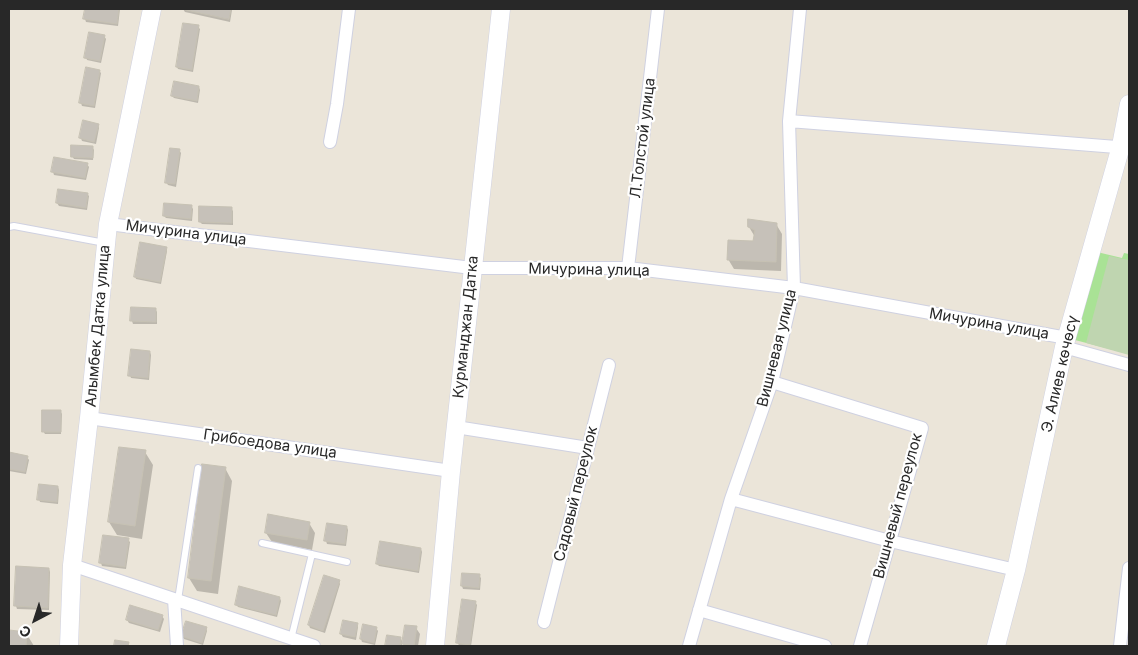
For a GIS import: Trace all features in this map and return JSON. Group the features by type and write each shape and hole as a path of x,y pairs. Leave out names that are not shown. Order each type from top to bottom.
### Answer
{"main road":[{"name":"Алымбек Датка улица","path":"69,646 72,565 90,418 108,224 152,9"},
{"name":"Курманджан Датка","path":"435,646 451,470 500,9"},
{"name":"Э. Алиев көчөсү","path":"996,646 1016,570 1065,343 1125,147 1129,104"}],"street":[{"path":"330,142 337,104 349,9"},
{"name":"Л.Толстой улица","path":"628,268 658,9"},
{"name":"Вишневая улица","path":"689,646 730,499 772,382 794,288 789,121 800,9"},
{"path":"789,121 1125,147"},
{"name":"Мичурина улица","path":"108,224 472,268 628,268 794,288 1065,343 1129,365"},
{"name":"Садовый переулок","path":"544,622 609,365"},
{"name":"Вишневый переулок","path":"772,382 922,428 860,646"},
{"name":"Грибоедова улица","path":"90,418 451,470"},
{"path":"456,427 588,448"},
{"path":"730,499 890,541 1016,570"},
{"path":"72,565 314,646"},
{"path":"1120,646 1129,568"},
{"path":"176,600 177,646"},
{"path":"699,610 825,646"}],"lane":[{"path":"9,227 14,226 106,243"},
{"path":"176,600 198,468"},
{"path":"262,543 347,562"},
{"path":"291,638 312,554"}],"green space":[{"path":"1097,252 1122,258 1124,253 1129,254 1129,354 1071,339"},
{"path":"1109,256 1129,260 1129,355 1086,343"}],"building":[{"path":"85,9 119,9 117,24 83,19"},
{"path":"182,9 231,9 229,19"},
{"path":"183,23 199,25 192,70 176,67"},
{"path":"89,32 105,35 100,61 84,58"},
{"path":"86,67 100,70 94,106 79,103"},
{"path":"174,81 199,86 197,101 171,96"},
{"path":"83,120 99,124 94,142 79,138"},
{"path":"71,145 93,146 93,158 71,157"},
{"path":"170,148 180,149 175,184 165,183"},
{"path":"54,157 88,163 85,178 51,172"},
{"path":"58,189 88,193 86,208 56,203"},
{"path":"164,203 192,205 191,219 163,216"},
{"path":"199,206 232,207 232,223 199,222"},
{"path":"748,219 777,223 776,262 727,260 728,240 753,241 755,230 748,227"},
{"path":"140,242 167,247 160,282 134,277"},
{"path":"131,307 156,308 156,322 130,321"},
{"path":"131,349 150,351 148,378 128,376"},
{"path":"42,410 61,410 61,432 42,432"},
{"path":"119,447 146,450 135,526 108,522"},
{"path":"9,452 28,456 25,472 9,469"},
{"path":"202,464 226,467 211,581 188,578"},
{"path":"39,484 58,486 57,502 37,500"},
{"path":"268,514 310,522 307,540 265,533"},
{"path":"327,523 347,526 345,544 324,541"},
{"path":"103,535 129,538 125,567 99,563"},
{"path":"380,541 421,548 418,571 376,564"},
{"path":"16,566 49,568 48,608 14,606"},
{"path":"462,573 480,574 479,588 461,586"},
{"path":"324,575 340,580 323,631 308,625"},
{"path":"239,586 280,597 276,615 235,605"},
{"path":"462,599 476,601 470,645 456,643"},
{"path":"130,605 163,615 158,630 126,620"},
{"path":"343,620 358,623 355,637 340,634"},
{"path":"186,621 207,627 202,643 181,636"},
{"path":"363,624 377,627 374,643 360,639"},
{"path":"405,625 417,626 414,646 402,644"},
{"path":"9,630 27,632 26,646 9,646"},
{"path":"387,635 401,637 400,646 385,646"},
{"path":"115,640 129,642 128,646 114,646"}]}
